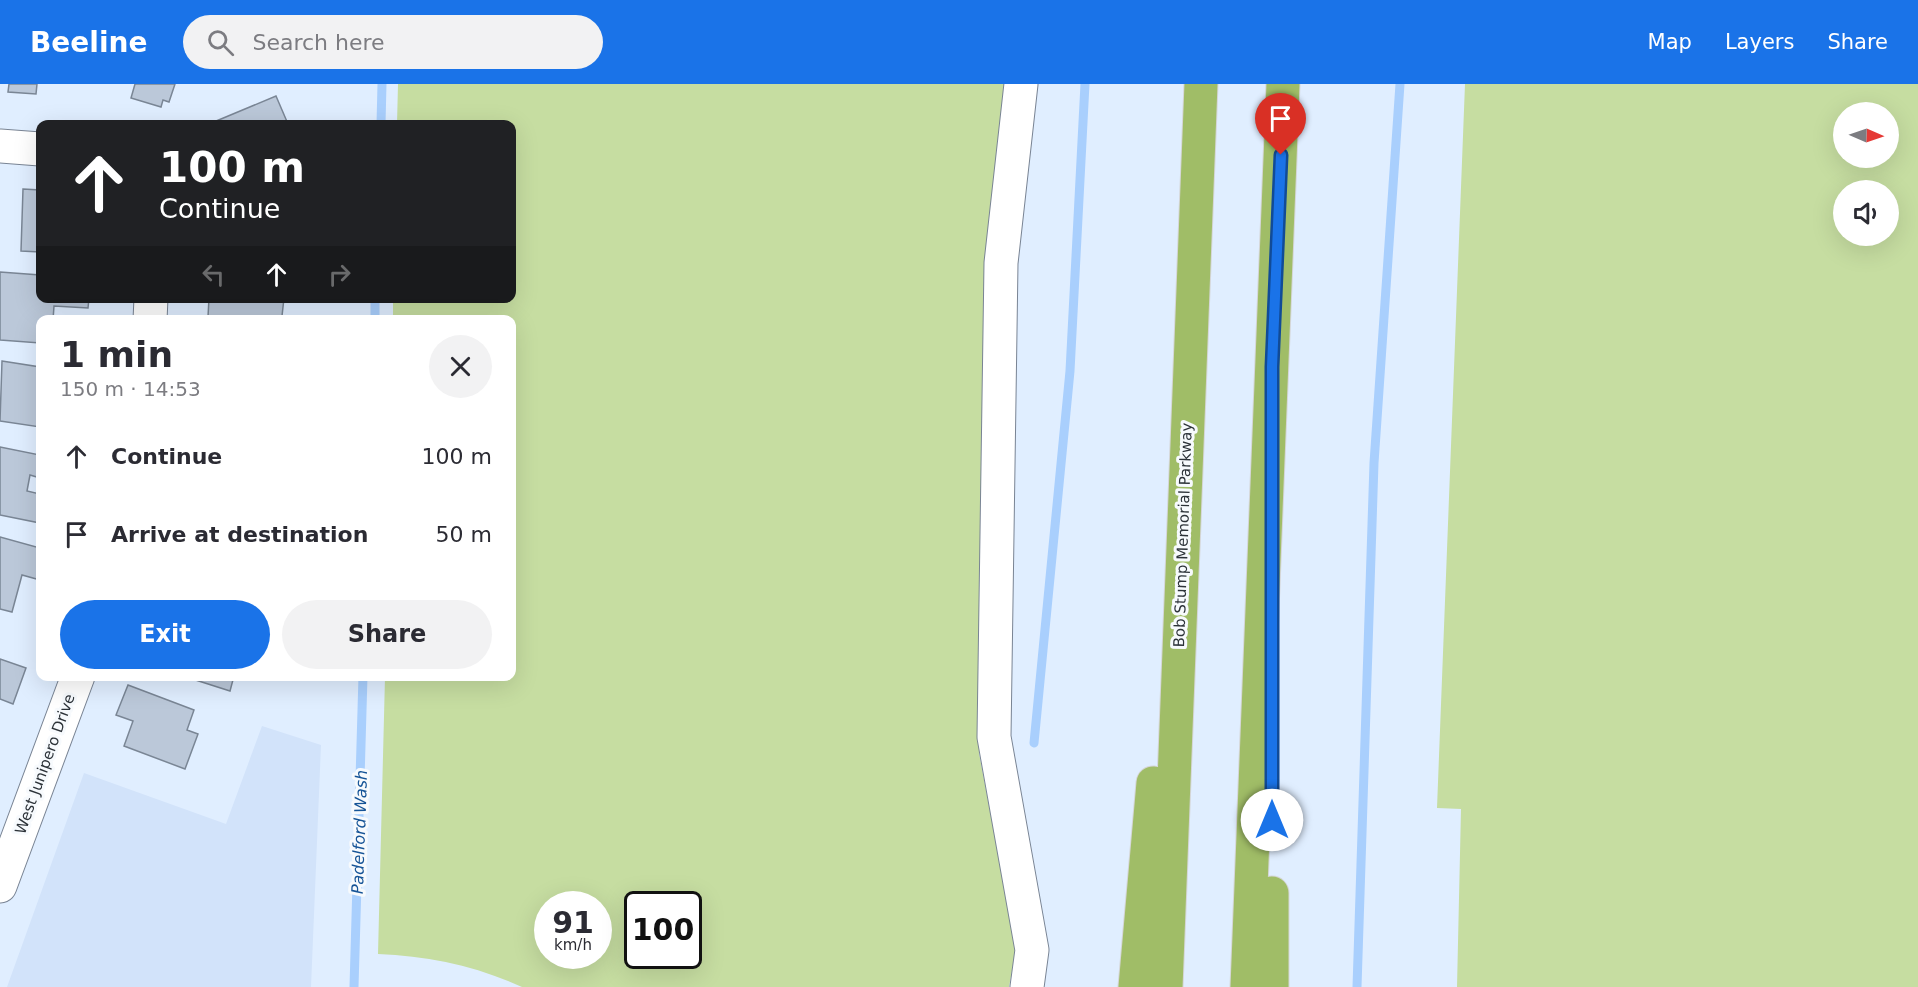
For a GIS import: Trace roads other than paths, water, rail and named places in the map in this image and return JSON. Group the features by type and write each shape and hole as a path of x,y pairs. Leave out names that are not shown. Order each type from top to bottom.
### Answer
{"highway":[{"name":"Bob Stump Memorial Parkway","path":"1166,987 1201,84"},
{"path":"1247,987 1283,84"},
{"path":"1135,987 1190,366"},
{"path":"1272,367 1272,987"}],"street":[{"path":"1021,84 1001,263 994,737 1032,950 1027,987"},
{"path":"0,146 36,149"},
{"name":"West Junipero Drive","path":"0,886 76,681"}],"waterway":[{"name":"Padelford Wash","path":"381,120 382,84"},
{"path":"1034,743 1070,371 1085,84"},
{"path":"1357,987 1374,463 1400,84"},
{"name":"Padelford Wash","path":"375,303 375,315"},
{"name":"Padelford Wash","path":"354,987 363,681"}]}
